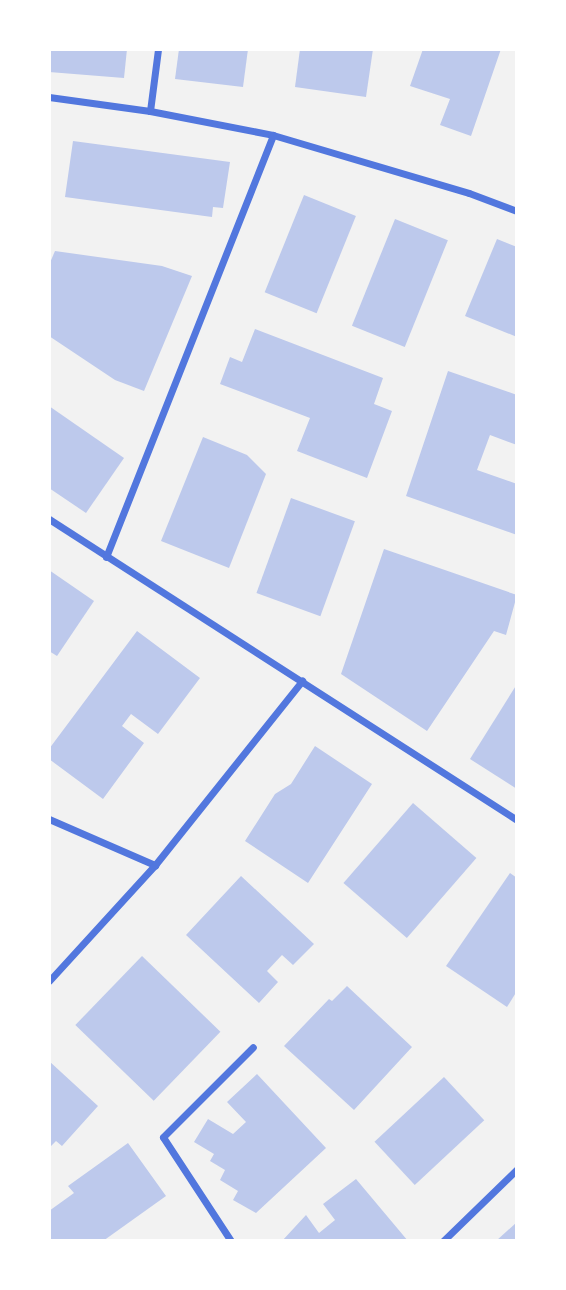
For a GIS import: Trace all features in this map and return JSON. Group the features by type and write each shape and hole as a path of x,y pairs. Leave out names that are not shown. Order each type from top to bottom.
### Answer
{"street":[{"path":"150,111 158,49"},
{"path":"49,97 150,111 273,135 469,193 517,211"},
{"path":"106,556 273,135"},
{"path":"49,519 517,820"},
{"path":"49,981 155,865 302,681"},
{"path":"49,819 155,865"},
{"path":"231,1241 163,1137 253,1047"},
{"path":"443,1241 517,1169"}],"building":[{"path":"49,49 127,49 124,78 49,72"},
{"path":"179,49 248,49 243,87 175,79"},
{"path":"300,49 373,49 366,97 295,87"},
{"path":"423,49 501,49 471,136 440,125 450,99 410,86"},
{"path":"73,141 230,162 223,208 213,207 212,217 65,197"},
{"path":"304,195 356,216 317,313 265,292"},
{"path":"395,219 448,240 405,347 352,326"},
{"path":"497,239 517,247 517,337 465,316"},
{"path":"55,251 162,266 192,276 144,391 115,380 49,336 49,265"},
{"path":"255,329 383,378 374,404 392,411 367,478 297,451 310,418 220,384 230,357 242,362"},
{"path":"448,371 517,395 517,445 490,435 477,470 517,484 517,535 406,496"},
{"path":"49,406 124,458 86,513 49,488"},
{"path":"203,437 247,455 266,474 229,568 161,541"},
{"path":"291,498 355,521 320,616 256,593"},
{"path":"384,549 517,595 506,635 494,631 427,731 341,674"},
{"path":"49,570 94,601 57,656 49,651"},
{"path":"137,631 200,678 158,734 131,714 122,726 144,743 103,799 49,759 49,749"},
{"path":"517,684 517,789 470,759"},
{"path":"315,746 372,784 308,883 245,841 275,794 291,784"},
{"path":"413,803 476,858 407,938 343,883"},
{"path":"510,873 517,878 517,991 507,1007 446,966"},
{"path":"241,876 314,944 293,965 282,955 267,971 278,982 259,1003 186,935"},
{"path":"142,956 220,1032 154,1101 75,1025"},
{"path":"347,986 412,1047 354,1110 284,1046 329,999 332,1001"},
{"path":"49,1061 98,1106 62,1146 56,1141 49,1148"},
{"path":"257,1074 326,1148 256,1213 233,1200 238,1191 220,1180 225,1170 210,1161 214,1154 194,1142 208,1119 233,1134 246,1122 227,1102"},
{"path":"444,1077 484,1120 415,1185 375,1142"},
{"path":"128,1143 166,1196 103,1241 49,1241 49,1211 74,1193 68,1186"},
{"path":"356,1179 408,1241 282,1241 306,1215 319,1233 335,1220 323,1204"},
{"path":"517,1222 517,1241 496,1241"}]}
